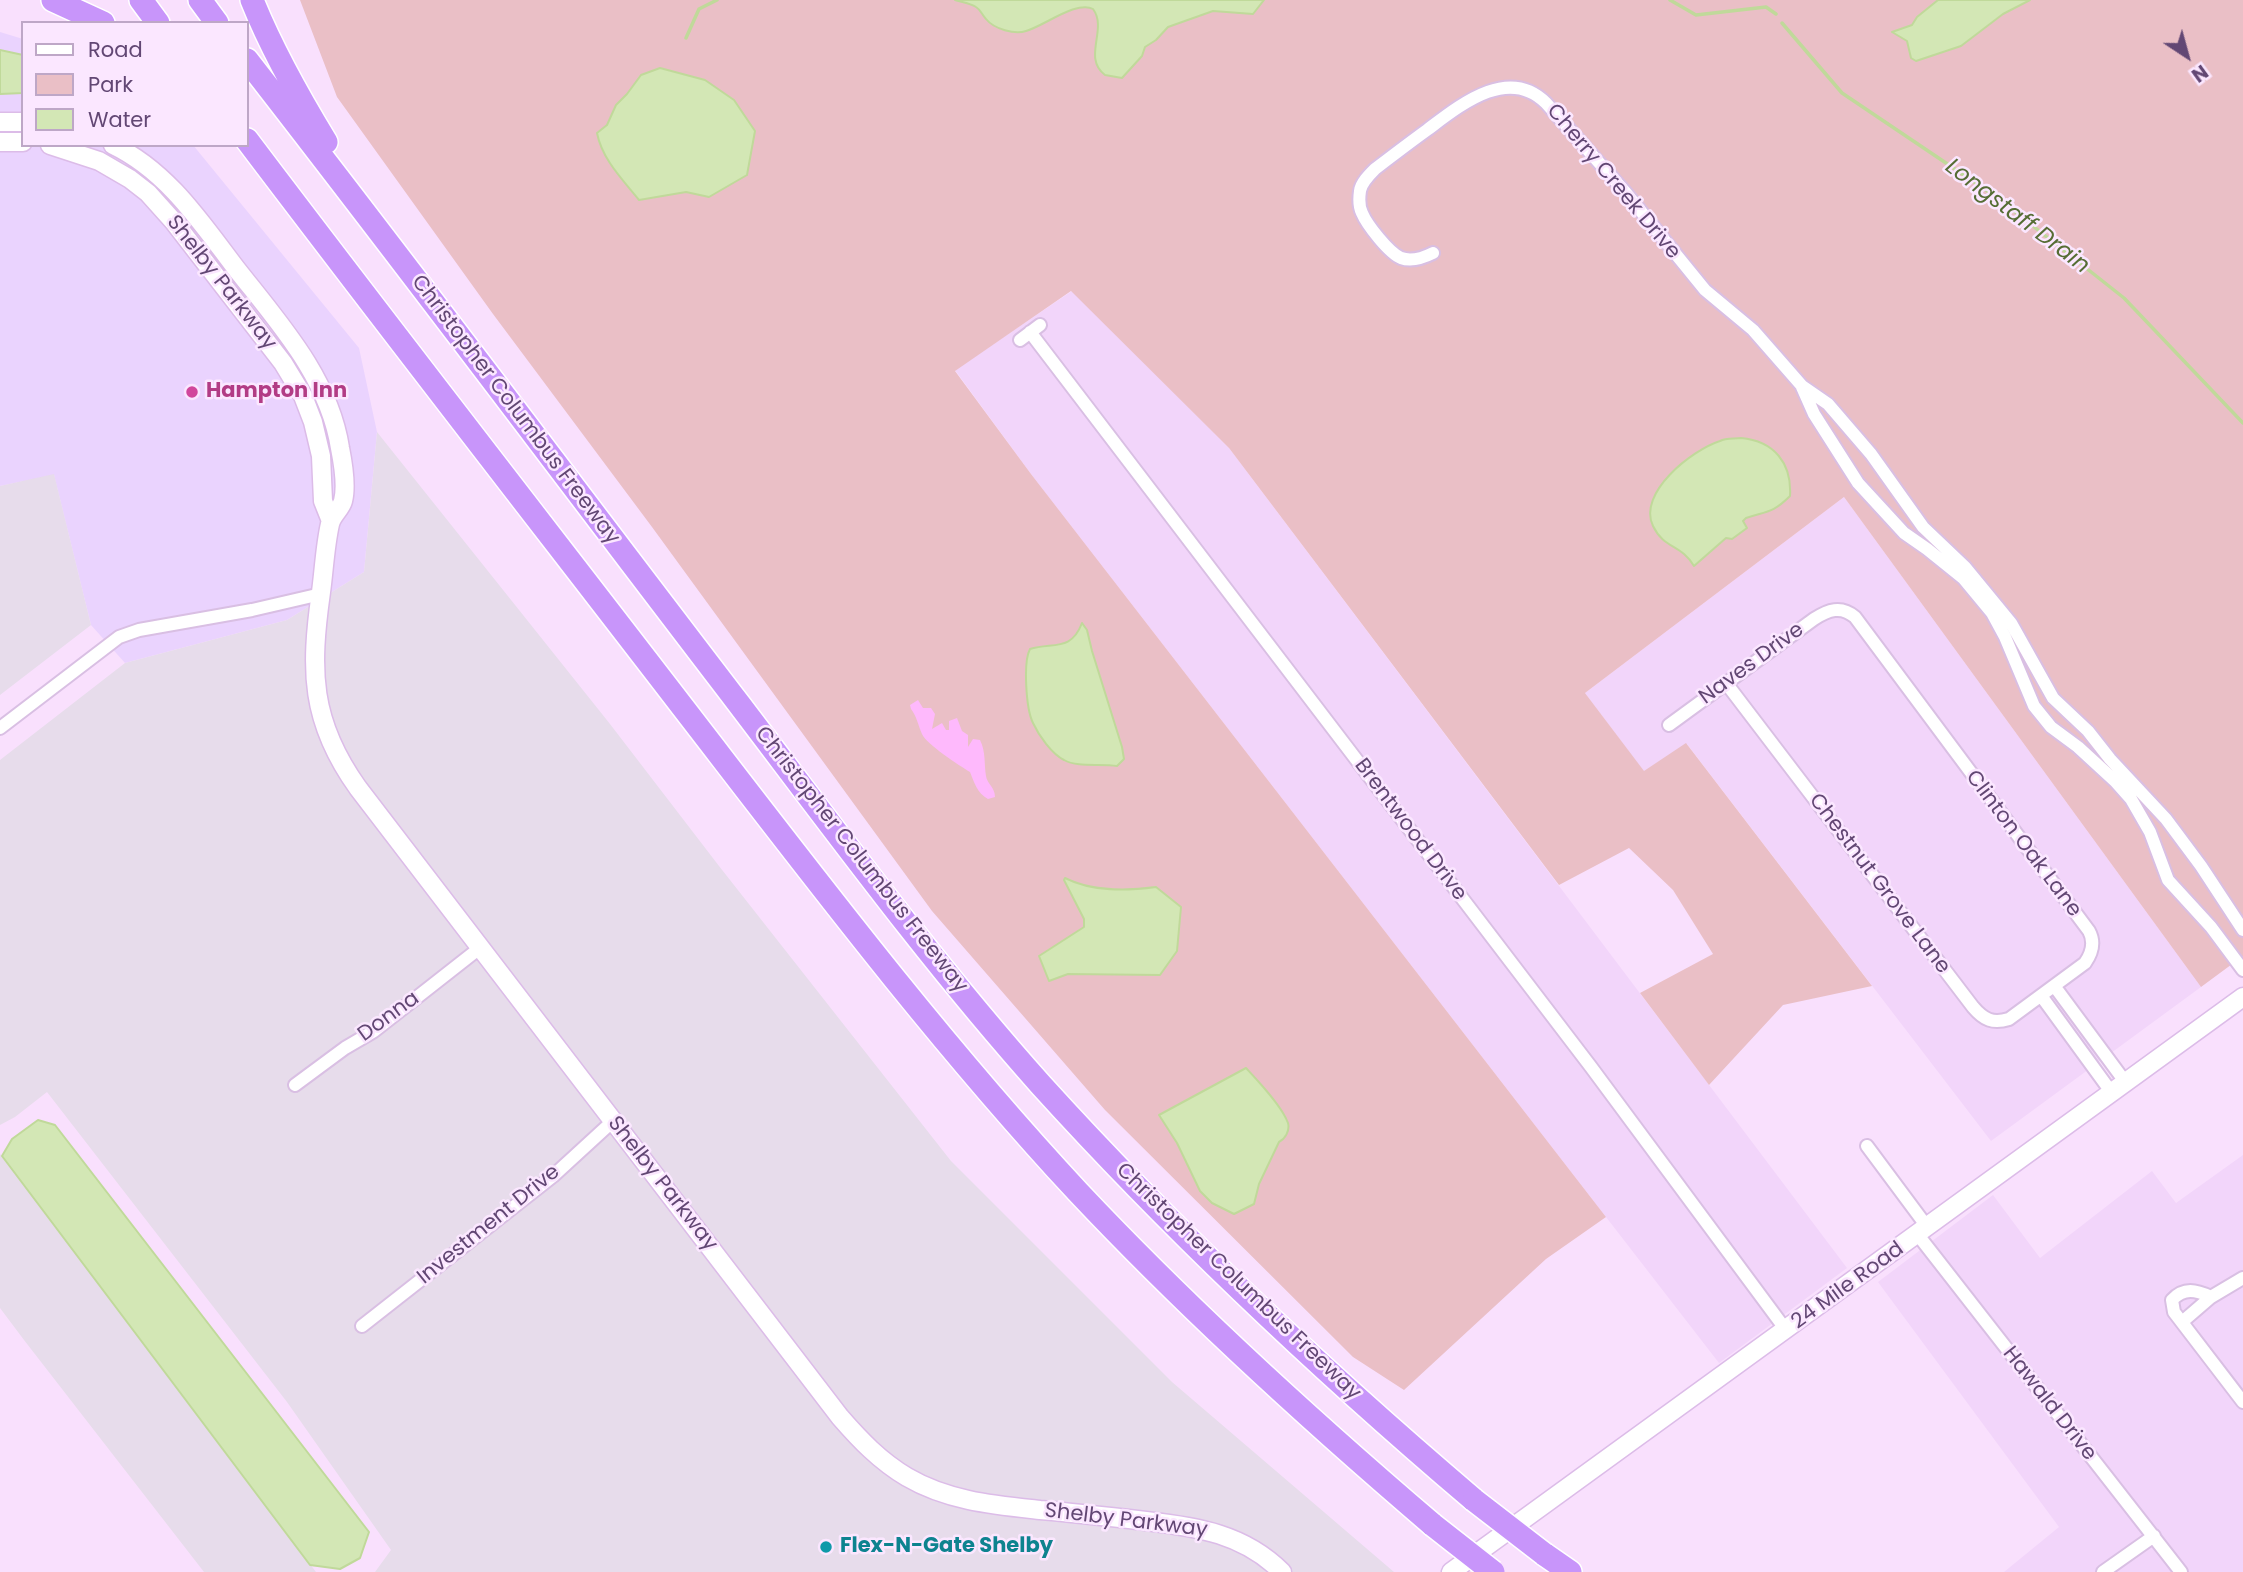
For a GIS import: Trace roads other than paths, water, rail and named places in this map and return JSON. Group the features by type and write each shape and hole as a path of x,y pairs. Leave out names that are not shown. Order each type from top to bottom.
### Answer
{"highway":[{"path":"53,0 99,21"},
{"path":"141,0 157,21"},
{"path":"200,0 216,21"},
{"path":"252,0 265,34 290,83 378,229"},
{"name":"Christopher Columbus Freeway","path":"248,62 907,923 1030,1072 1221,1272 1379,1419 1474,1500 1570,1572"},
{"path":"248,141 836,906 981,1082 1079,1193 1186,1300 1280,1389 1433,1525 1493,1572"},
{"path":"243,147 310,224"}],"street":[{"name":"Cherry Creek Drive","path":"1433,253 1423,258 1408,260 1391,252 1363,216 1360,188 1374,169 1471,99 1500,89 1529,91 1546,103 1626,193 1705,290 1753,330 1802,386 1828,404 1871,454 1923,527 2011,624 2053,698 2088,731 2123,781 2150,832 2168,880 2211,926 2243,971"},
{"path":"0,122 21,122"},
{"path":"0,142 21,142"},
{"name":"Shelby Parkway","path":"56,147 99,161 148,193 174,222 283,363 298,386 315,430 321,456 323,501 331,521"},
{"name":"Shelby Parkway","path":"116,147 150,169 189,207 306,360 333,418 342,466 343,502 331,521 314,651 315,684 332,746 358,788 860,1440 894,1468 933,1490 974,1502 1207,1529 1251,1548 1282,1572"},
{"name":"Brentwood Drive","path":"1030,332 1591,1067 1786,1330"},
{"path":"298,386 311,394 322,390"},
{"name":"Cherry Creek Drive","path":"1802,386 1814,414 1858,483 1881,510 1904,533 1966,575 2006,637 2035,706 2051,727 2123,781 2166,818 2243,930"},
{"path":"1830,439 1846,425"},
{"path":"0,728 94,654 119,638 139,630 252,610 321,594"},
{"name":"Naves Drive","path":"1669,725 1824,612 1838,609"},
{"name":"Clinton Oak Lane","path":"1838,609 1855,618 2089,931 2092,942 2089,958 2055,987"},
{"name":"Chestnut Grove Lane","path":"1726,683 1978,1013 1989,1020 2001,1021 2018,1014 2055,987"},
{"path":"2211,926 2230,912"},
{"name":"Donna","path":"295,1085 345,1048 374,1031 481,947"},
{"path":"2055,987 2119,1088"},
{"path":"2042,997 2119,1088"},
{"name":"24 Mile Road","path":"1451,1572 2243,997"},
{"name":"Investment Drive","path":"362,1326 553,1176 613,1121"},
{"name":"Hawald Drive","path":"1867,1146 1923,1231 2182,1572"},
{"path":"2182,1322 2211,1297 2243,1278"},
{"path":"2211,1297 2195,1290 2179,1293 2172,1300 2174,1312 2243,1402"},
{"path":"2103,1572 2154,1536"}],"water":[{"path":"955,0 1264,0 1253,14 1213,11 1168,27 1145,47 1142,56 1122,78 1105,75 1098,68 1095,52 1098,25 1093,9 1078,8 1026,31 1016,32 994,26 976,7"},
{"path":"1938,0 2030,0 2003,14 1961,46 1916,61 1911,58 1907,41 1892,32 1912,25 1917,17"},
{"path":"0,50 21,55 21,93 0,94"},
{"path":"660,68 705,80 734,100 755,131 747,175 709,197 686,192 639,200 603,151 597,133 607,125 616,105 641,75"},
{"path":"1741,438 1763,444 1779,456 1788,473 1790,496 1774,509 1746,518 1743,521 1747,528 1732,539 1726,538 1694,566 1684,554 1657,533 1650,513 1653,500 1670,475 1695,453 1722,440"},
{"path":"1082,623 1087,630 1122,747 1124,759 1117,766 1076,764 1064,760 1046,744 1031,716 1026,674 1030,649 1067,642 1078,632"},
{"path":"1065,878 1087,886 1110,889 1156,887 1181,907 1177,951 1160,975 1068,974 1049,981 1039,956 1084,927 1084,919"},
{"path":"1246,1068 1281,1109 1288,1129 1259,1184 1254,1204 1234,1214 1212,1203 1200,1191 1177,1143 1159,1115"},
{"path":"38,1120 55,1125 369,1532 360,1558 340,1569 310,1565 2,1156 12,1139"}],"waterway":[{"path":"686,38 699,9 717,0"},
{"name":"Longstaff Drain","path":"1670,0 1696,15 1766,7 1776,14"},
{"name":"Longstaff Drain","path":"1782,23 1842,93 1995,196 2124,298 2243,423"}],"place":[{"name":"Hampton Inn","path":"192,392"},
{"name":"Flex-N-Gate Shelby","path":"826,1547"}]}
